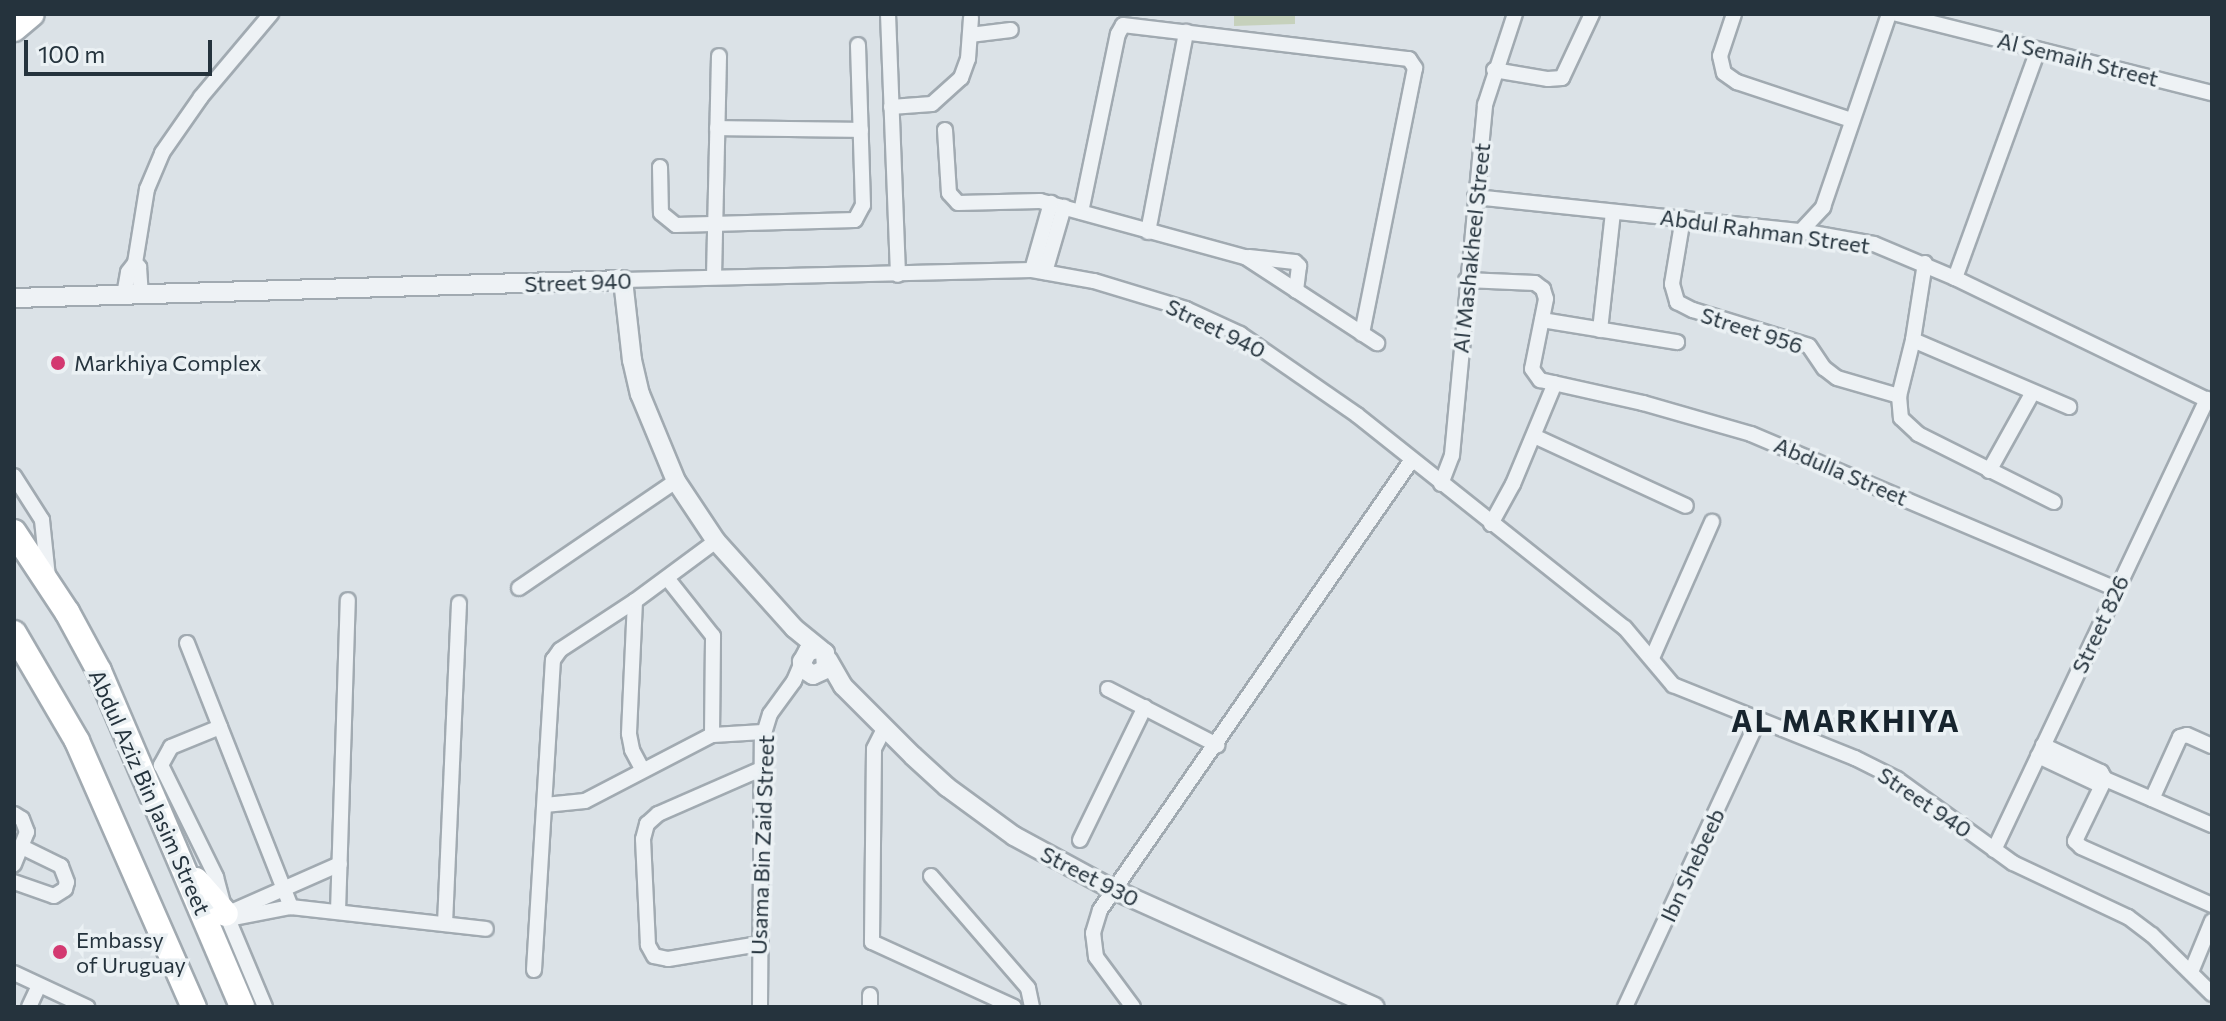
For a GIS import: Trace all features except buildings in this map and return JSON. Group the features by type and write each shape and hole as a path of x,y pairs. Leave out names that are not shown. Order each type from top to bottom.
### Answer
{"main road":[{"path":"14,29 32,14"},
{"name":"Abdul Aziz Bin Jasim Street","path":"14,532 99,671 184,864 242,1007"},
{"name":"Abdul Aziz Bin Jasim Street","path":"14,633 77,741 194,1007"},
{"path":"184,864 228,916"}],"street":[{"path":"132,295 139,267 135,263 142,207 162,153 201,97 271,14"},
{"path":"888,14 898,275"},
{"name":"Al Mashakheel Street","path":"1441,484 1452,455 1466,280 1485,105 1494,70 1515,14"},
{"path":"1494,70 1548,79 1562,78 1592,14"},
{"path":"1734,14 1720,56 1724,73 1737,82 1851,120"},
{"path":"1801,231 1817,216 1827,196 1889,14"},
{"name":"Al Semaih Street","path":"1897,14 2212,93"},
{"path":"891,107 932,104 961,78 968,59 971,18"},
{"path":"1081,212 1120,28 1127,23 1404,57 1414,62 1362,334"},
{"path":"970,35 1011,30"},
{"path":"1148,232 1186,32"},
{"path":"660,167 664,217 676,225 855,220 863,209 858,45"},
{"path":"1955,278 2038,50"},
{"path":"714,277 719,56"},
{"path":"717,128 861,130"},
{"path":"945,130 952,200 968,204 1027,200 1058,205 1245,257 1295,262 1299,266 1296,291"},
{"path":"1827,196 1827,218 1834,236"},
{"name":"Abdul Rahman Street","path":"1475,197 1801,231 1893,249 2209,400"},
{"path":"1038,271 1058,205"},
{"path":"1600,330 1613,213"},
{"name":"Street 956","path":"1683,218 1672,284 1677,302 1693,310 1809,346 1824,368 1837,378 1899,396"},
{"path":"1245,257 1377,343"},
{"path":"1925,263 1913,340 1899,396 1901,418 1910,428 2054,502"},
{"name":"Street 940","path":"14,298 714,277 1038,271 1094,281 1186,309 1240,334 1306,378 1625,628 1673,685 1876,767 1994,850 2034,874 2128,917 2212,994"},
{"name":"Street 930","path":"623,280 632,360 640,394 676,481 716,541 794,628 814,662 843,686 884,729 980,813 1044,854 1112,889 1375,1007"},
{"path":"1466,280 1539,286 1546,299 1532,369 1540,380 1555,383 1534,436 1491,524"},
{"path":"1542,320 1677,342"},
{"path":"1913,340 2069,407"},
{"name":"Abdulla Street","path":"1555,383 1699,417 1751,434 2116,589"},
{"path":"1989,471 2033,392"},
{"name":"Street 826","path":"1994,850 2116,589 2209,400"},
{"path":"1534,436 1686,506"},
{"path":"1133,1007 1102,969 1094,946 1095,921 1112,889 1217,745 1411,461"},
{"name":"Abdul Aziz Bin Jasim Street","path":"14,476 42,520 48,550 32,565"},
{"path":"519,588 676,481"},
{"path":"1652,658 1712,522"},
{"path":"534,970 553,660 560,650 635,601 716,541"},
{"path":"667,578 713,636 712,735"},
{"path":"338,912 348,600"},
{"path":"635,601 629,734 632,750 642,769"},
{"path":"445,924 459,603"},
{"path":"187,643 291,907"},
{"name":"Abdul Aziz Bin Jasim Street","path":"14,651 41,680"},
{"name":"Usama Bin Zaid Street","path":"760,1007 761,769 764,732 775,706 814,662"},
{"path":"1108,689 1217,745"},
{"path":"1080,840 1145,707"},
{"name":"Ibn Shebeeb","path":"1625,1007 1758,721"},
{"name":"Abdul Aziz Bin Jasim Street","path":"220,727 171,747 161,765 214,872 228,916 265,1007"},
{"path":"884,729 874,749 869,937 879,948 1014,1007"},
{"path":"545,805 585,801 712,735 764,732"},
{"path":"2152,799 2180,737 2187,735 2212,746"},
{"path":"2040,750 2101,772 2102,782 2076,837 2076,844 2212,905"},
{"path":"759,944 668,959 654,956 648,945 643,839 647,824 658,814 761,769"},
{"path":"2102,782 2212,825"},
{"path":"14,814 26,825 22,847 14,865"},
{"path":"14,882 54,896 65,889 67,882 61,866 22,847"},
{"path":"228,916 283,887 340,864"},
{"path":"931,876 1028,988 1032,1007"},
{"path":"228,916 291,907 486,929"},
{"path":"2191,972 2212,921"},
{"path":"14,973 87,1007"},
{"path":"29,1007 39,986"}],"green space":[{"path":"1234,14 1295,14 1295,24 1234,26"}],"place":[{"name":"Markhiya Complex","path":"58,363"},
{"name":"Embassy of Uruguay","path":"60,952"}],"district":[{"name":"AL MARKHIYA","path":"1846,720"}]}
